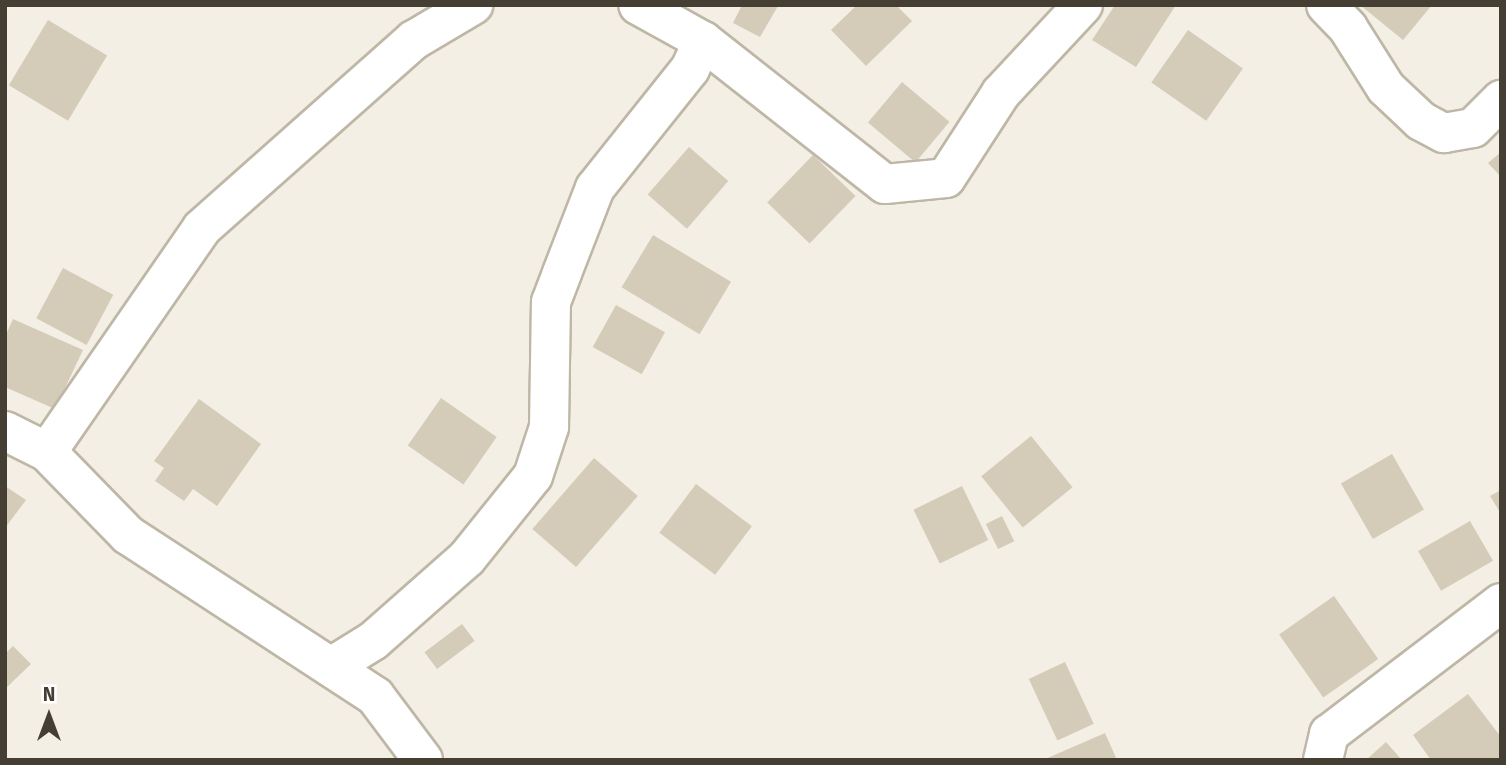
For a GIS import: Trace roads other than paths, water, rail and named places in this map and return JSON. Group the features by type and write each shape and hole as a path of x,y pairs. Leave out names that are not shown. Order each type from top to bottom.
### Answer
{"street":[{"path":"47,452 202,228 414,40 473,5"},
{"path":"638,5 703,41 885,184 946,178 1001,93 1083,5"},
{"path":"1326,5 1348,28 1386,88 1421,121 1444,133 1473,128 1501,100"},
{"path":"331,667 373,641 467,558 533,476 549,427 551,302 576,236 595,188 690,69 703,41"},
{"path":"5,431 47,452 128,535 375,696 423,760"},
{"path":"1323,760 1329,734 1501,603"}]}
